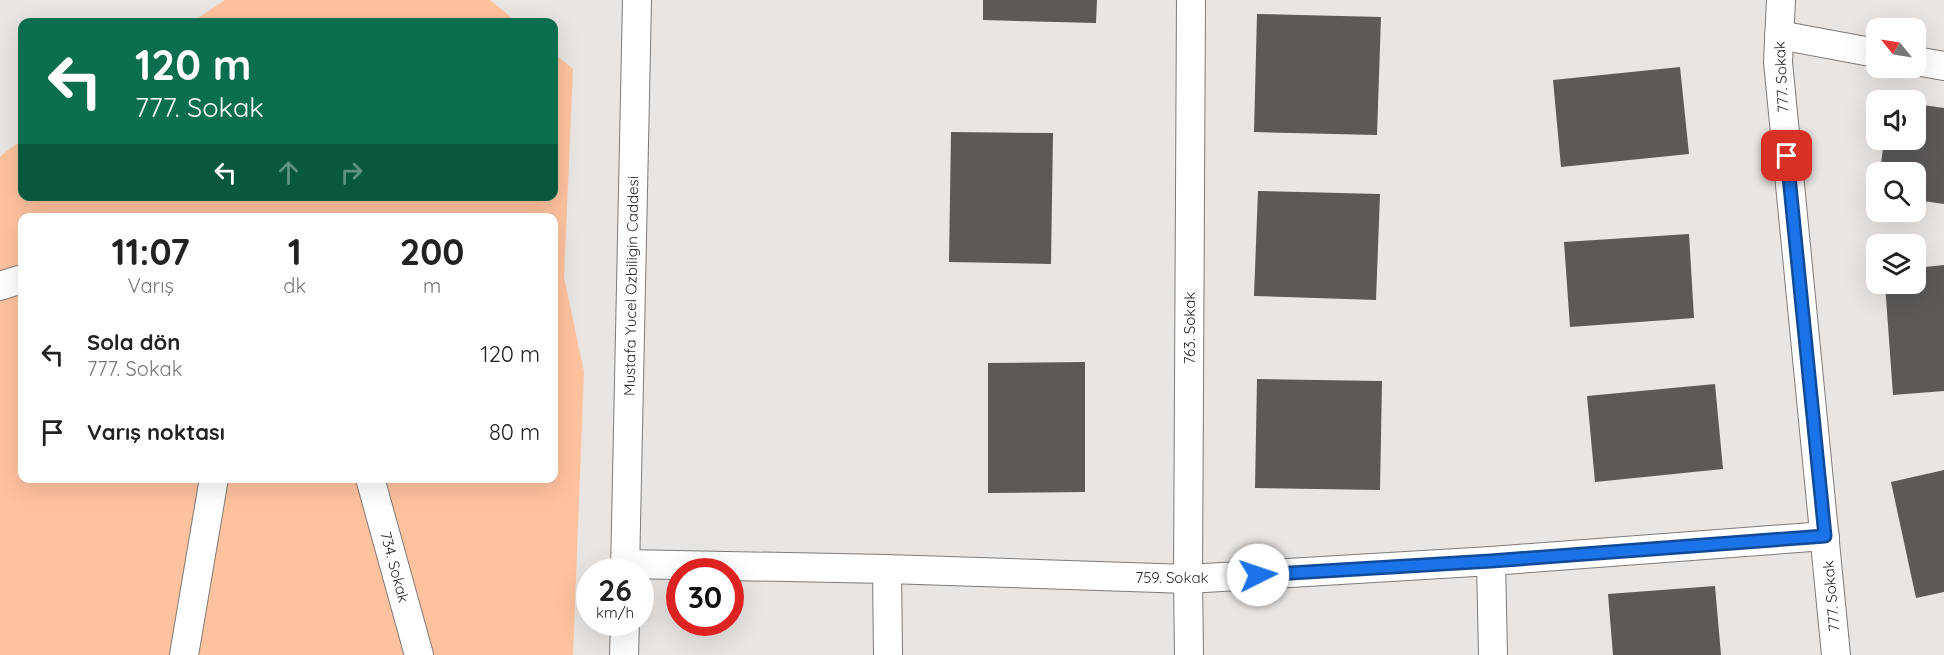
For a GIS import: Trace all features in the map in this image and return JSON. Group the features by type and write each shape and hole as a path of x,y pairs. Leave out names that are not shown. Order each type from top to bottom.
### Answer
{"street":[{"name":"Mustafa Yucel Ozbiligin Caddesi","path":"625,558 637,0"},
{"name":"763. Sokak","path":"1189,655 1191,0"},
{"name":"777. Sokak","path":"1781,0 1779,74 1836,655"},
{"path":"1779,35 1866,51"},
{"path":"1926,63 1944,66"},
{"path":"0,286 18,280"},
{"path":"184,655 213,483"},
{"name":"734. Sokak","path":"371,483 419,655"},
{"name":"759. Sokak","path":"654,568 887,569 1188,579 1491,561 1825,536"},
{"path":"1491,561 1493,655"},
{"path":"887,569 888,655"},
{"path":"624,655 625,636"}],"shaded area":[{"path":"225,0 490,0 512,18 198,18"},
{"path":"558,56 573,69 564,277 584,372 573,655 0,655 0,157 18,143 18,201 558,201"}],"building":[{"path":"983,0 1097,0 1096,23 983,20"},
{"path":"1257,14 1381,17 1377,135 1254,132"},
{"path":"1680,67 1689,154 1561,167 1553,80"},
{"path":"1926,105 1944,108 1944,204 1926,201 1926,162 1881,162 1883,150 1926,150"},
{"path":"951,132 1053,133 1051,264 949,262"},
{"path":"1258,191 1380,194 1376,300 1254,296"},
{"path":"1689,234 1694,318 1570,327 1564,242"},
{"path":"1944,265 1944,391 1893,395 1886,294 1926,294 1926,267"},
{"path":"1085,362 1085,492 988,493 988,363"},
{"path":"1257,379 1382,381 1380,490 1255,488"},
{"path":"1715,384 1723,469 1595,482 1587,396"},
{"path":"1944,470 1944,592 1916,598 1891,482"},
{"path":"1715,586 1721,655 1613,655 1608,594"}],"route":[{"path":"1258,575 1491,561 1825,536 1787,156"}]}
